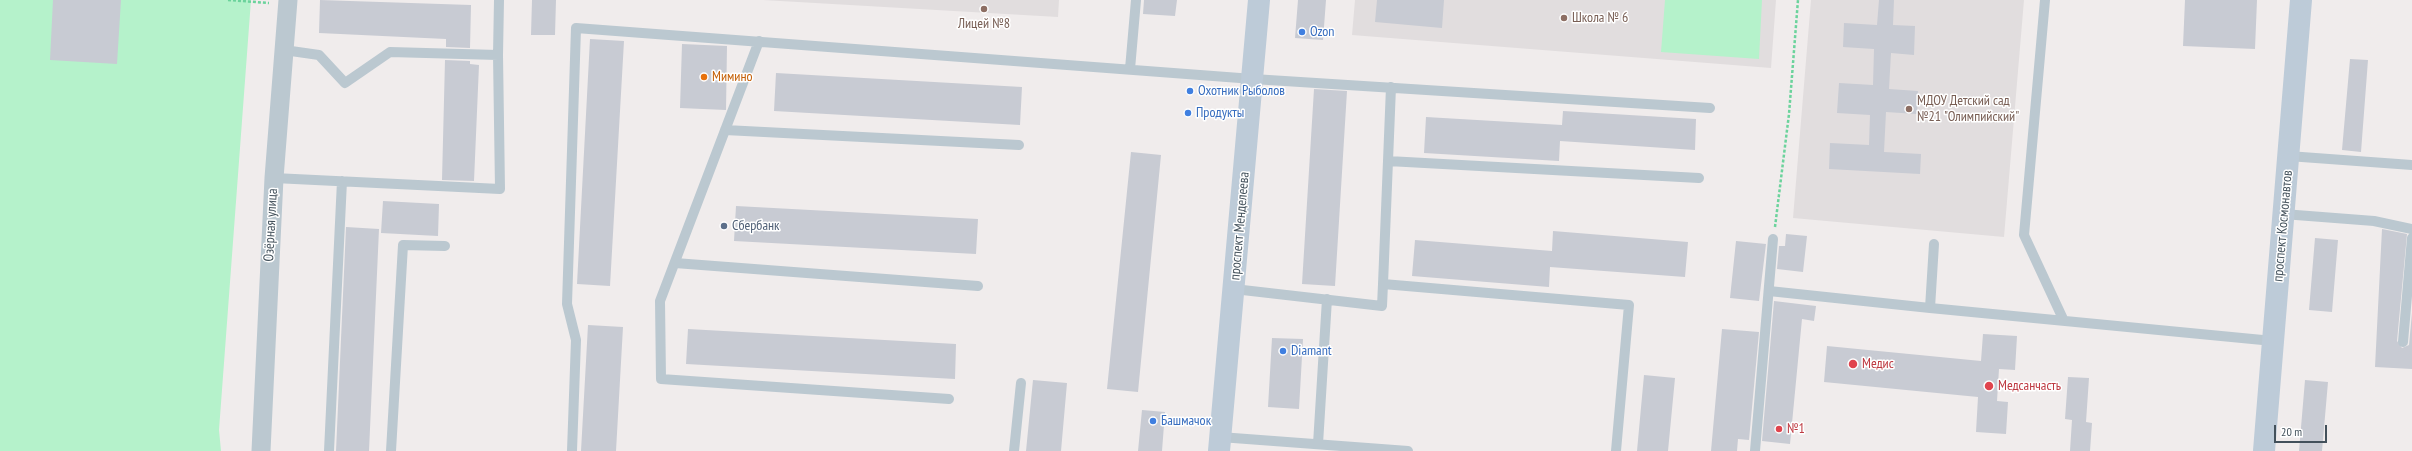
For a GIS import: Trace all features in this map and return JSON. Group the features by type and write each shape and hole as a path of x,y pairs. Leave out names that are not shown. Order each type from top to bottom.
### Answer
{"street":[{"name":"проспект Менделеева","path":"1219,444 1259,0"},
{"name":"проспект Космонавтов","path":"2264,451 2301,0"},
{"name":"Озёрная улица","path":"260,451 274,178 288,2"}],"lane":[{"path":"274,178 500,189 498,55 499,0"},
{"path":"1130,69 1136,0"},
{"path":"2045,0 2024,235 2064,321"},
{"path":"572,451 576,340 567,304 576,28 1253,79 1710,108"},
{"path":"759,42 660,301 661,379 949,399"},
{"path":"284,50 319,55 345,83 390,52 498,55"},
{"path":"1234,289 1382,306 1391,87"},
{"path":"725,130 1019,145"},
{"path":"2288,156 2412,165"},
{"path":"1388,161 1699,178"},
{"path":"329,451 342,181"},
{"path":"2283,214 2374,221 2412,229"},
{"path":"2403,342 2412,238"},
{"path":"1755,451 1773,239"},
{"path":"1930,308 1934,244"},
{"path":"391,451 403,245 445,246"},
{"path":"675,262 978,286"},
{"path":"1383,284 1629,305 1616,451"},
{"path":"1769,291 2273,341"},
{"path":"1318,444 1326,299"},
{"path":"1014,451 1021,383"},
{"path":"1219,444 1318,444 1408,451"}],"path":[{"path":"228,0 288,2"},
{"path":"1773,239 1789,114 1798,0"}],"shaded area":[{"name":"Лицей №8","path":"763,0 1059,0 1058,17"},
{"name":"Школа № 6","path":"1355,0 1776,0 1771,68 1352,35"},
{"name":"МДОУ Детский сад №21 \"Олимпийский\"","path":"1811,0 2024,0 2004,237 1793,218"}],"green space":[{"path":"0,0 251,0 219,430 221,451 0,451"},
{"path":"1665,0 1762,0 1759,59 1661,52"}],"building":[{"path":"53,0 121,0 117,64 50,60"},
{"path":"320,0 471,5 470,48 446,47 446,39 319,33"},
{"path":"532,0 556,0 555,35 531,35"},
{"path":"1144,0 1177,0 1175,16 1143,14"},
{"path":"1298,0 1326,0 1323,40 1295,38"},
{"path":"1377,0 1444,0 1442,28 1375,22"},
{"path":"1879,0 1894,0 1893,25 1915,26 1914,55 1891,53 1889,89 1918,91 1917,114 1886,112 1884,152 1921,154 1920,174 1829,169 1830,143 1869,145 1870,115 1837,113 1839,83 1873,85 1874,49 1843,47 1844,23 1877,25"},
{"path":"2185,0 2257,0 2255,49 2183,46"},
{"path":"590,39 624,41 610,286 577,284"},
{"name":"Мимино","path":"682,44 727,46 726,110 680,108"},
{"path":"2350,59 2368,60 2361,152 2342,150"},
{"path":"445,60 470,61 470,64 479,65 474,181 442,180"},
{"path":"776,73 1022,87 1020,125 774,111"},
{"path":"1314,89 1347,91 1335,286 1302,284"},
{"path":"1563,111 1696,119 1695,150 1560,141 1559,161 1424,153 1426,117 1562,125"},
{"path":"1131,152 1161,155 1138,392 1107,389"},
{"path":"383,201 439,204 438,236 381,233"},
{"path":"736,206 978,219 976,254 734,241"},
{"path":"346,227 379,229 369,451 336,451"},
{"path":"2382,229 2407,234 2397,341 2402,348 2409,345 2412,313 2412,369 2375,367"},
{"path":"1553,231 1688,242 1685,277 1550,267 1549,287 1412,276 1415,240 1552,251"},
{"path":"1786,234 1807,236 1803,272 1777,269 1779,246 1785,246"},
{"path":"2315,238 2338,240 2332,312 2309,310"},
{"path":"1736,241 1766,244 1759,301 1730,298"},
{"path":"1774,301 1816,306 1814,321 1802,319 1790,444 1762,441"},
{"path":"588,325 623,327 616,451 581,451"},
{"path":"688,329 956,344 955,379 686,364"},
{"path":"1722,329 1759,332 1749,440 1738,439 1737,451 1711,451"},
{"path":"1983,334 2017,336 2015,370 1999,369 1997,401 2008,402 2006,434 1976,432 1978,397 1824,382 1827,346 1981,361"},
{"path":"1272,338 1303,339 1299,409 1268,407"},
{"path":"1644,375 1675,378 1668,451 1637,451"},
{"path":"2068,377 2089,378 2086,422 2092,423 2090,451 2070,451 2072,420 2065,419"},
{"path":"1033,380 1067,383 1061,451 1026,451"},
{"path":"2305,380 2328,382 2322,451 2299,451"},
{"path":"1142,410 1165,412 1162,451 1138,451"}],"place":[{"name":"Лицей №8","path":"984,9"},
{"name":"Школа № 6","path":"1564,18"},
{"name":"Ozon","path":"1302,32"},
{"name":"Мимино","path":"704,77"},
{"name":"Охотник Рыболов","path":"1190,91"},
{"name":"МДОУ Детский сад №21 \"Олимпийский\"","path":"1909,109"},
{"name":"Продукты","path":"1188,113"},
{"name":"Сбербанк","path":"724,226"},
{"name":"Diamant","path":"1283,351"},
{"name":"Медис","path":"1853,364"},
{"name":"Медсанчасть","path":"1989,386"},
{"name":"Башмачок","path":"1153,421"},
{"name":"№1","path":"1779,429"}]}
